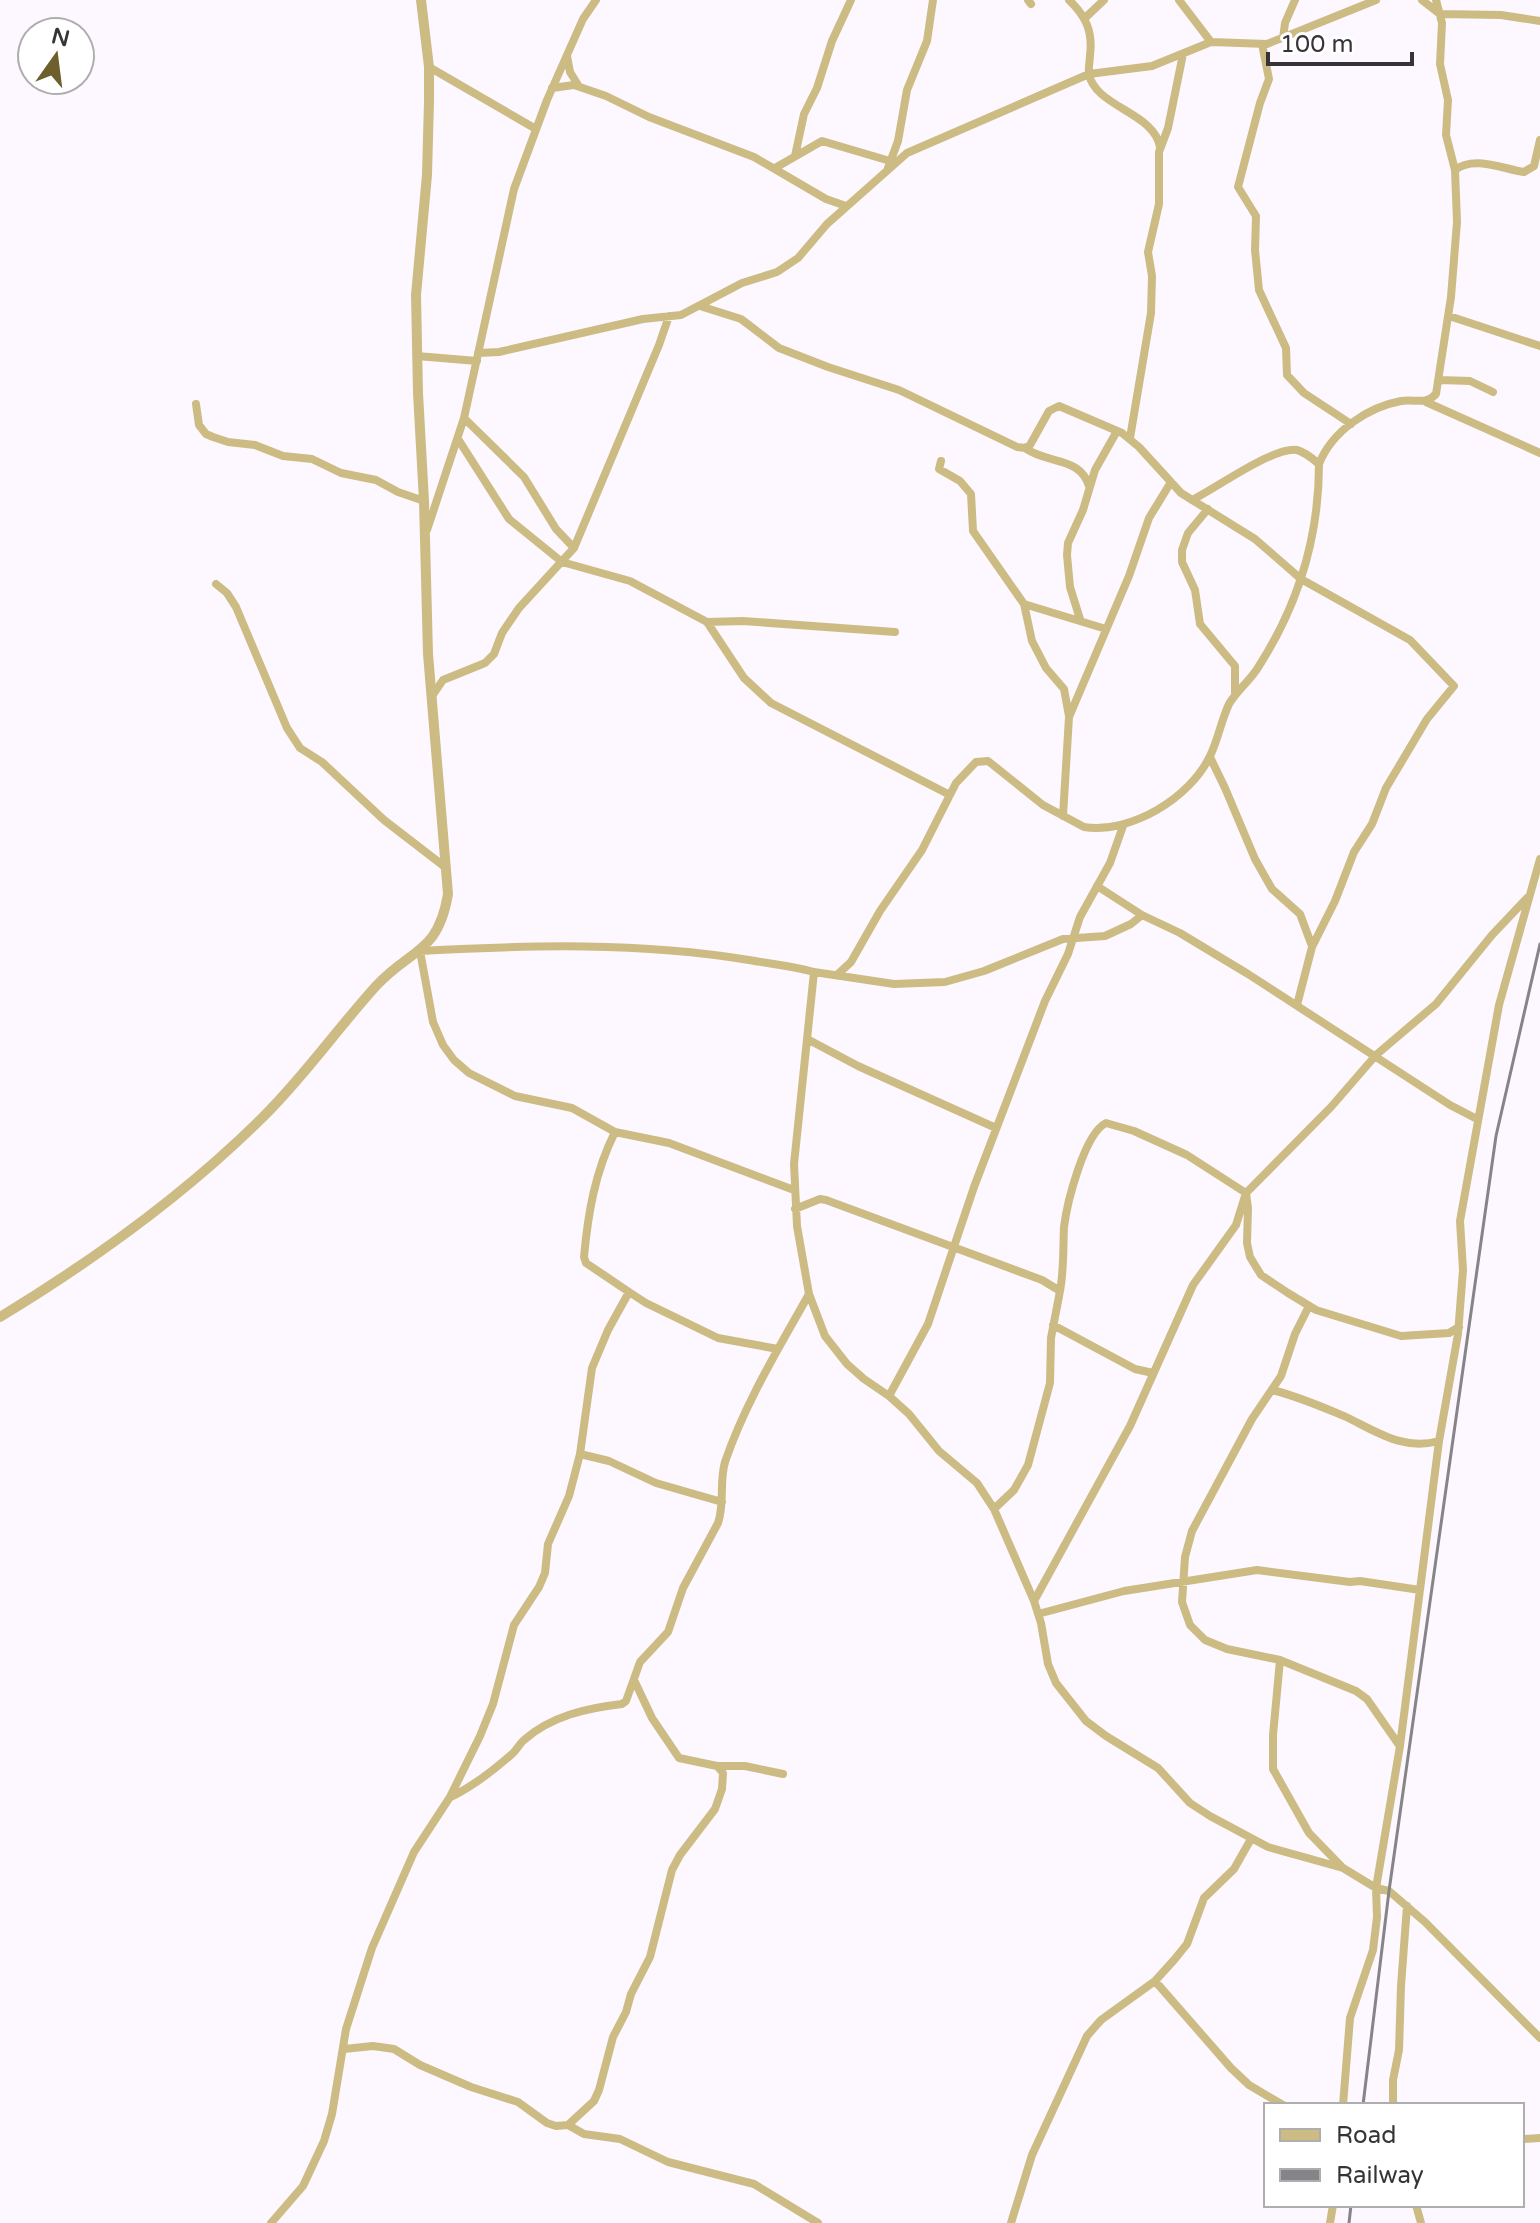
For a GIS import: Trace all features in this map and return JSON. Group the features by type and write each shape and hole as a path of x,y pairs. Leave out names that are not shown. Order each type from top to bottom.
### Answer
{"street":[{"path":"0,1317 48,1288 185,1186 266,1114 377,985 420,951 438,930 444,914 448,894 431,697 417,356 416,295 427,175 429,67 421,0"},
{"path":"424,554 424,537 464,418 514,189 552,88 583,19 596,0"},
{"path":"795,156 804,114 851,0"},
{"path":"887,171 898,141 907,90 927,41 933,0"},
{"path":"1069,0 1085,18 1091,47 1089,74 1108,99 1157,135 1160,147 1158,209 1148,246 1152,276 1151,313 1130,438"},
{"path":"1085,18 1104,0"},
{"path":"1179,0 1211,42"},
{"path":"1283,38 1285,23 1295,0"},
{"path":"417,356 477,357 614,325 681,315 742,283 777,272 788,265 846,206 907,153 1089,74 1152,66 1211,42 1262,44 1376,0"},
{"path":"1422,0 1440,14 1501,15 1540,21"},
{"path":"1426,402 1436,394 1440,380 1457,222 1455,170 1446,135 1448,100 1440,64 1440,14 1436,0"},
{"path":"1262,44 1269,79 1261,97 1238,187 1256,216 1259,290 1286,348 1287,375 1304,393 1351,424"},
{"path":"1160,147 1168,128 1183,54"},
{"path":"567,55 570,72 578,85"},
{"path":"429,67 536,129"},
{"path":"552,88 578,85 649,117 726,145 775,168 826,199 846,206"},
{"path":"1455,170 1465,165 1481,164 1524,172 1534,166 1540,140"},
{"path":"775,168 822,141 890,161"},
{"path":"700,306 741,319 779,348 899,390 1002,442 1080,469 1087,477 1090,489"},
{"path":"431,697 443,680 485,663 494,654 502,633 514,615 574,548 669,316"},
{"path":"1449,316 1540,346"},
{"path":"1440,380 1470,381 1493,392"},
{"path":"837,975 851,962 880,911 922,850 950,795 970,766 981,760 988,761 1043,805 1084,827 1123,826 1181,792 1210,757 1235,695 1258,669 1273,643 1301,579 1315,534 1319,464 1331,444 1351,424 1377,407 1411,400 1426,402 1540,453"},
{"path":"196,404 200,429 213,437 255,445 283,456 312,459 341,473 376,480 424,501"},
{"path":"1025,448 1049,411 1059,406 1130,438 1192,500 1255,539 1301,579 1410,640 1454,686 1427,719 1386,788 1372,824 1354,852 1335,901 1312,947 1297,1005"},
{"path":"464,418 524,477 556,529 574,548"},
{"path":"1080,619 1072,597 1068,543 1095,470 1117,431"},
{"path":"458,439 509,519 562,562 630,581 707,622 744,678 771,703 950,795"},
{"path":"1192,500 1267,457 1288,451 1298,450 1319,464"},
{"path":"941,461 939,469 960,481 971,494 973,531 1024,604 1032,641 1046,668 1064,689 1069,717 1063,816"},
{"path":"1069,717 1129,576 1149,518 1171,482"},
{"path":"1208,509 1188,533 1182,550 1182,562 1195,590 1200,624 1235,666 1235,695"},
{"path":"216,584 236,607 287,728 300,748 322,762 384,820 445,867"},
{"path":"1024,604 1106,629"},
{"path":"707,622 743,621 895,632"},
{"path":"1210,757 1255,859 1272,889 1300,914 1312,947"},
{"path":"889,1396 896,1379 919,1345 974,1187 1053,982 1074,938 1080,917 1110,863 1123,826"},
{"path":"1343,2103 1350,2018 1373,1950 1377,1917 1376,1888 1400,1746 1439,1441 1459,1327 1463,1285 1460,1221 1499,1005 1540,859"},
{"path":"1097,886 1142,915 1180,933 1376,1055 1450,1105 1477,1119"},
{"path":"1034,1601 1113,1460 1193,1285 1236,1225 1246,1193 1331,1107 1376,1055 1436,1004 1529,895"},
{"path":"420,951 528,945 621,948 723,956 894,984 945,982 984,971 1063,939 1105,936 1142,915"},
{"path":"420,951 433,1022 443,1045 469,1073 515,1096 572,1108 615,1132 669,1143 794,1190"},
{"path":"814,972 796,1140 794,1190 809,1294 825,1336 864,1379 909,1414 933,1445 977,1483 994,1509 1034,1601 1048,1664 1056,1683 1078,1713 1106,1736 1158,1768 1190,1803 1251,1839 1290,1854 1343,1868"},
{"path":"809,1040 847,1061 996,1128"},
{"path":"994,1509 1014,1490 1028,1465 1050,1383 1053,1325 1060,1291 1068,1203 1084,1156 1102,1124 1134,1131 1187,1155 1246,1193 1250,1257 1261,1275 1309,1306 1401,1336 1449,1333 1459,1327"},
{"path":"615,1132 601,1163 592,1196 584,1257 586,1263 646,1303 718,1338 778,1349"},
{"path":"795,1209 820,1199 826,1200 1042,1280 1060,1291"},
{"path":"271,2223 303,2186 324,2141 332,2114 346,2029 357,1992 406,1868 429,1826 450,1797 487,1721 514,1625 545,1573 548,1544 569,1496 580,1454 592,1368 629,1292"},
{"path":"450,1797 473,1784 530,1736 555,1721 584,1710 622,1704 635,1682 640,1662 668,1632 683,1588 718,1523 728,1454 778,1349 809,1294"},
{"path":"1309,1306 1295,1334 1281,1376 1252,1419 1192,1531 1187,1544 1182,1602 1190,1625 1205,1640 1227,1649 1280,1660 1356,1691 1367,1699 1400,1746"},
{"path":"1053,1325 1135,1369 1153,1373"},
{"path":"1272,1390 1329,1410 1397,1442 1426,1445 1439,1441"},
{"path":"580,1454 609,1461 656,1483 722,1502"},
{"path":"1038,1614 1124,1591 1228,1573 1274,1570 1420,1590"},
{"path":"1280,1660 1273,1769 1309,1833 1343,1868 1376,1888 1389,1891 1407,1906 1540,2038"},
{"path":"635,1682 652,1718 679,1758 783,1774"},
{"path":"568,2125 594,2101 599,2090 613,2037 650,1957 672,1870 720,1799 723,1773 717,1766"},
{"path":"1011,2223 1032,2155 1087,2036 1110,2013 1155,1981 1187,1944 1204,1898 1234,1869 1251,1839"},
{"path":"1393,2103 1407,1906"},
{"path":"1155,1981 1231,2068 1249,2085 1280,2103"},
{"path":"344,2049 373,2046 394,2049 420,2065 471,2087 518,2102 547,2123 568,2125 584,2134 631,2143 668,2162 754,2184 818,2223"}],"railway":[{"path":"1363,2103 1389,1891 1496,1136 1540,944"},
{"path":"1349,2223 1351,2207"}]}
